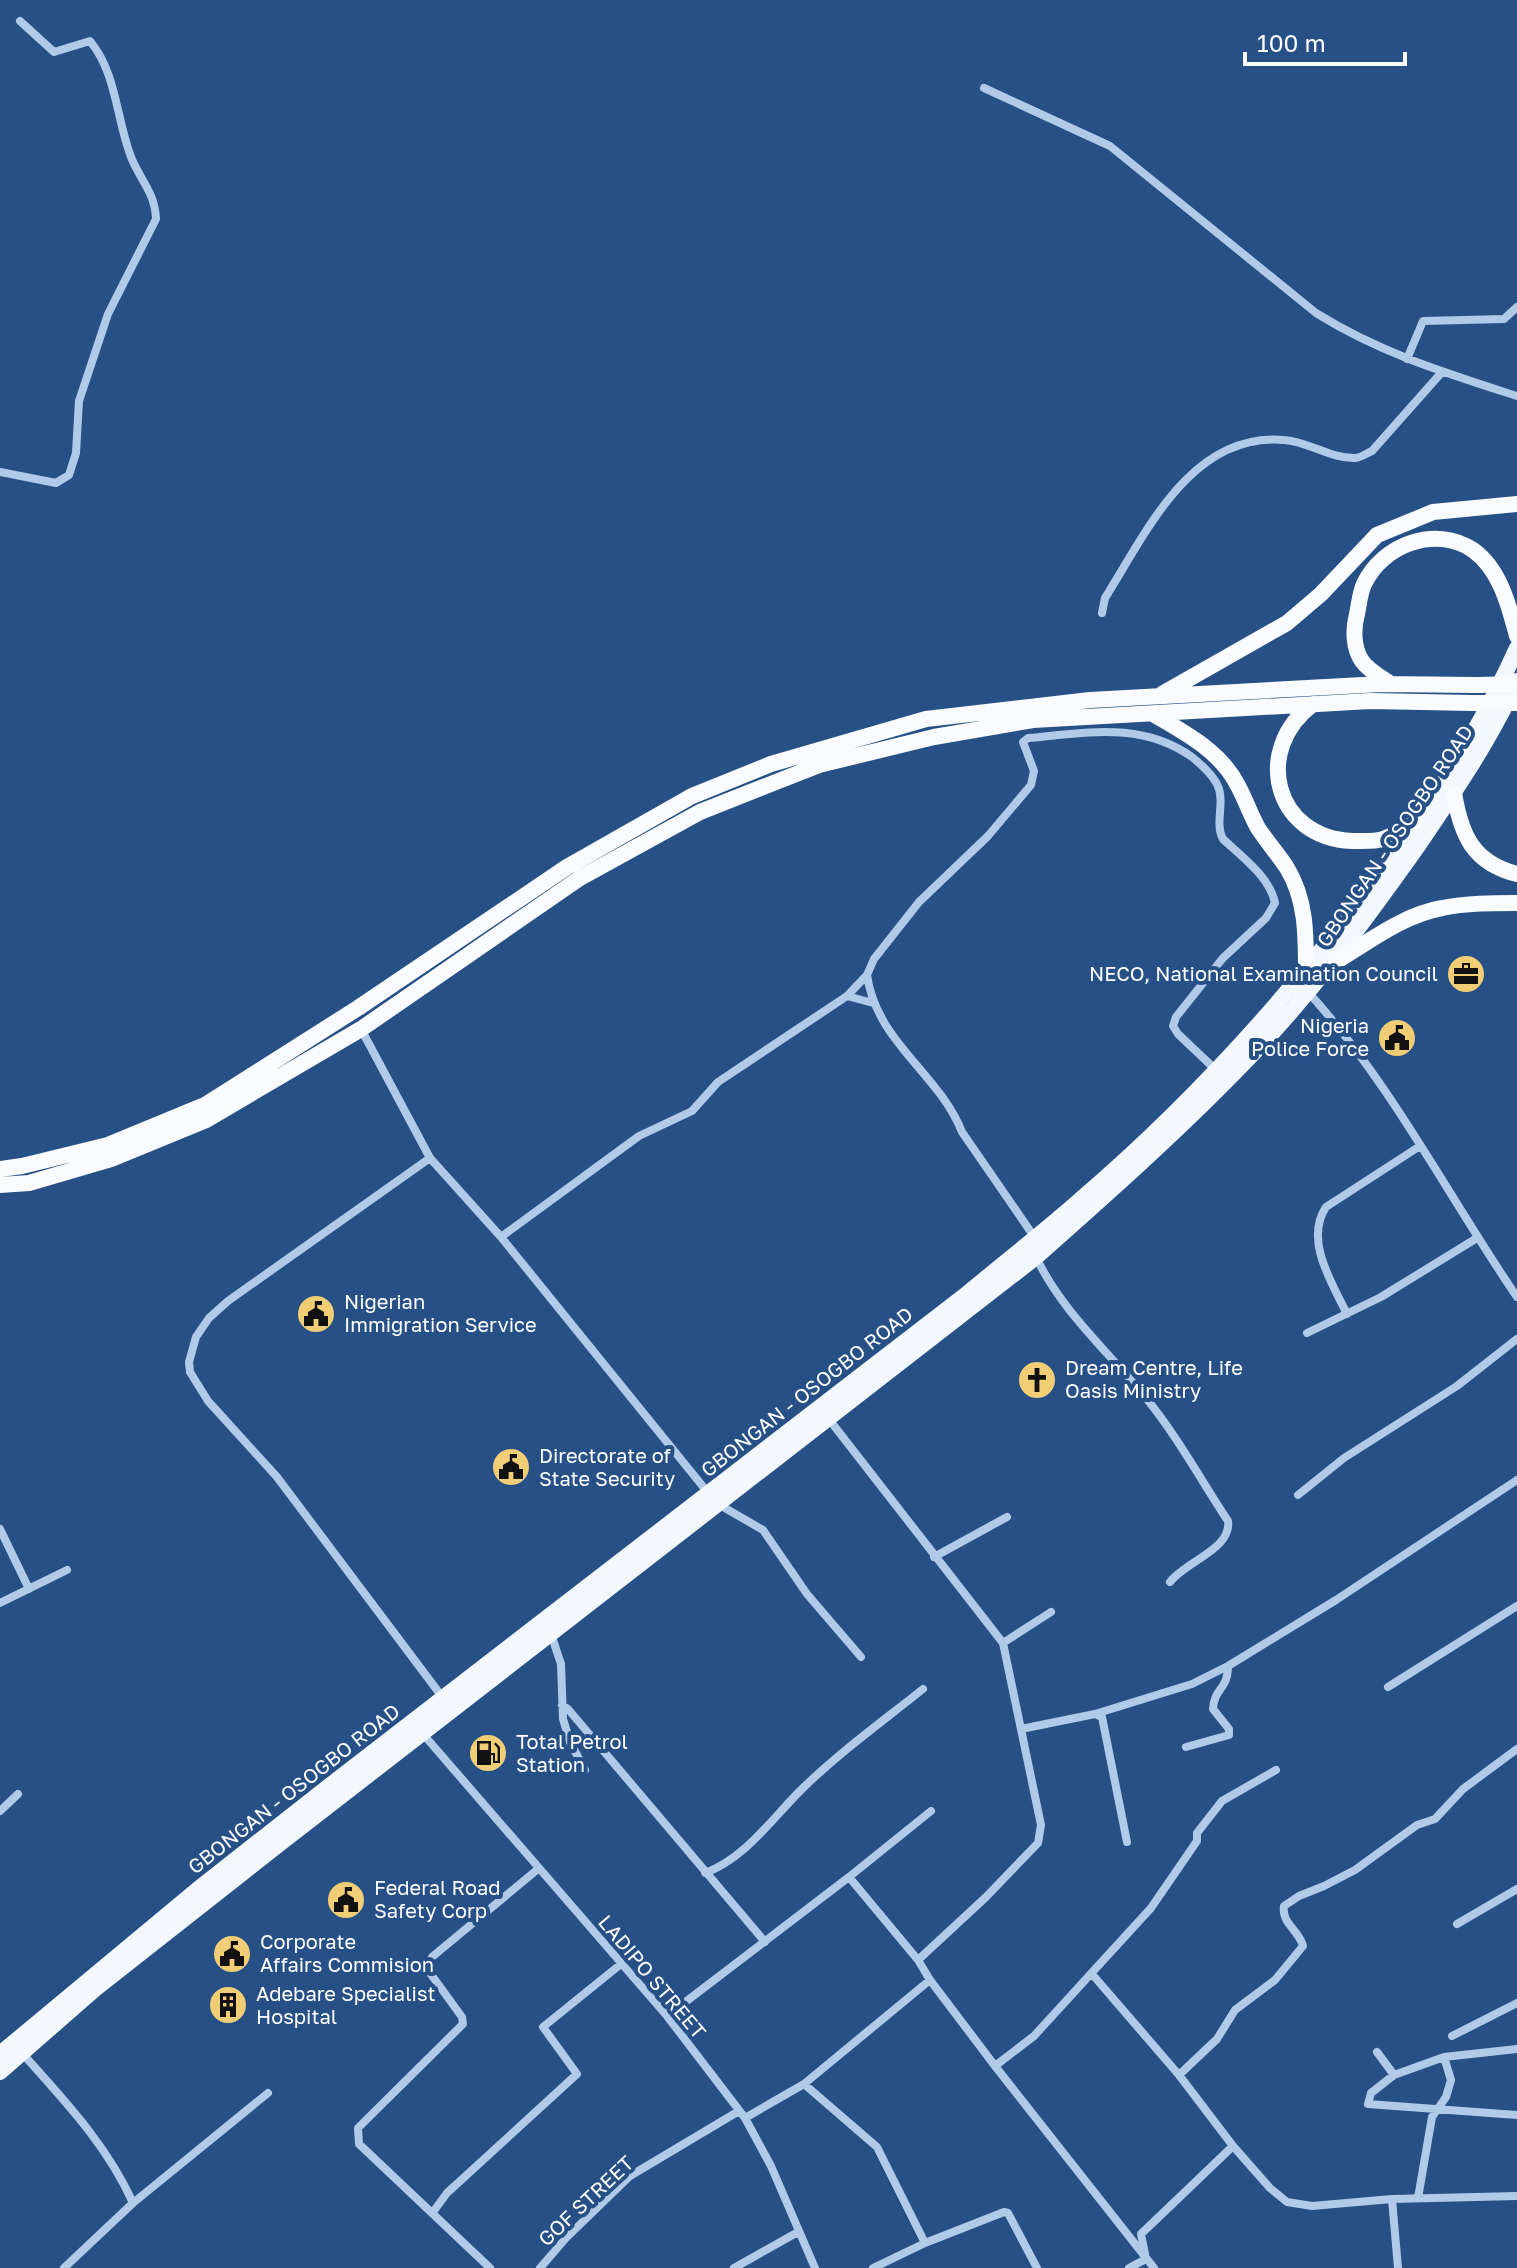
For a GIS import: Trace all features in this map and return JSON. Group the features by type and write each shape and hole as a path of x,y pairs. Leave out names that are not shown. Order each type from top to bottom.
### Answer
{"highway":[{"path":"1158,696 1287,623 1321,594 1377,535 1433,512 1517,504"},
{"path":"1391,684 1363,663 1355,645 1355,622 1364,585 1376,567 1407,544 1438,537 1475,551 1502,588 1517,636"},
{"path":"0,1169 108,1145 205,1105 358,1008 567,867 705,790 771,764 926,719 1090,700 1391,684 1517,683"},
{"path":"0,1185 29,1183 111,1159 206,1120 361,1029 580,878 714,806 819,765 934,737 1033,720 1370,701 1517,703"},
{"path":"1313,704 1297,716 1288,730 1278,764 1278,787 1287,806 1300,822 1334,840 1361,841 1383,839 1417,822"},
{"path":"1151,714 1213,753 1238,785 1258,828 1297,888 1305,922 1306,970"},
{"path":"1454,793 1462,830 1475,849 1494,869 1517,874"},
{"path":"1332,964 1396,925 1440,908 1517,903"}],"main road":[{"name":"GBONGAN - OSOGBO ROAD","path":"0,2072 106,1981 551,1634 713,1498 1082,1199 1216,1070 1306,970 1359,903 1464,751 1517,648"},
{"name":"GBONGAN - OSOGBO ROAD","path":"0,2054 202,1886 444,1699 713,1498 828,1418 1036,1257 1138,1166 1222,1085 1332,964 1454,793 1517,683"}],"street":[{"path":"0,472 56,483 69,475 76,453 79,401 108,314 156,219 155,202 131,156 114,89 98,51 90,41 54,52 20,21"},
{"path":"984,88 1110,146 1316,313 1353,336 1442,372 1517,396"},
{"path":"1407,359 1423,321 1504,319 1517,307"},
{"path":"1102,613 1105,598 1161,509 1189,475 1220,452 1254,442 1284,439 1356,459 1372,451 1442,372"},
{"path":"501,1237 639,1136 692,1111 718,1082 847,996 867,975 874,959 919,902 988,836 1031,785 1034,771 1023,742 1028,738 1131,732 1165,740 1206,768 1218,786 1221,799 1219,832 1264,879 1275,903 1266,918 1223,958 1176,1017 1173,1026 1178,1034 1216,1070"},
{"path":"867,975 873,1003 881,1021 954,1112 962,1132 1035,1238"},
{"path":"1307,991 1333,1019 1420,1146 1517,1297"},
{"path":"847,996 873,1003"},
{"path":"361,1029 430,1158 501,1237 713,1498 763,1530 807,1594 861,1657"},
{"path":"1347,1314 1323,1259 1317,1230 1321,1216 1326,1207 1420,1146"},
{"path":"430,1158 228,1301 209,1318 196,1337 189,1362 190,1372 208,1401 277,1477 444,1699"},
{"path":"1307,1333 1381,1297 1477,1238"},
{"path":"1036,1257 1048,1283 1075,1318 1147,1399 1228,1521 1226,1538 1213,1550 1179,1570 1170,1582"},
{"path":"1298,1495 1344,1458 1457,1386 1517,1339"},
{"path":"828,1418 1003,1643 1041,1825 1038,1843 918,1960"},
{"path":"1021,1729 1095,1714 1192,1684 1228,1666 1336,1600 1517,1480"},
{"path":"934,1557 1007,1517"},
{"path":"0,1529 29,1589"},
{"path":"0,1603 67,1570"},
{"path":"1388,1687 1517,1606"},
{"path":"1003,1643 1051,1612"},
{"path":"551,1634 561,1664 562,1705 570,1742 585,1770"},
{"path":"1186,1747 1229,1735 1229,1729 1213,1709 1213,1700 1228,1679 1228,1666"},
{"path":"705,1873 717,1869 748,1844 810,1781 923,1689"},
{"path":"562,1705 765,1942"},
{"path":"1095,1714 1102,1717 1127,1842"},
{"name":"LADIPO STREET","path":"422,1733 667,2016 742,2115 771,2166 815,2268"},
{"path":"1179,2075 1217,2039 1235,2010 1275,1980 1303,1946 1285,1919 1284,1906 1355,1870 1417,1825 1435,1819 1463,1789 1517,1749"},
{"path":"995,2066 1034,2036 1151,1908 1197,1841 1197,1833 1222,1801 1276,1770"},
{"path":"0,1811 18,1794"},
{"path":"667,2016 931,1811"},
{"path":"490,2268 359,2144 358,2128 463,2024 462,2017 430,1973 428,1967 432,1957 538,1869"},
{"path":"849,1877 918,1960 995,2066 1154,2268"},
{"path":"1457,1924 1517,1889"},
{"path":"433,2212 447,2193 577,2074 543,2027 621,1964"},
{"path":"1092,1974 1179,2075 1233,2146 1270,2188 1287,2202 1312,2206 1392,2199 1517,2196"},
{"name":"GOF STREET","path":"540,2268 630,2176 804,2084 930,1980"},
{"path":"1452,2036 1517,2003"},
{"path":"1517,2049 1444,2057 1394,2075 1371,2093 1368,2104 1517,2115"},
{"path":"1377,2052 1394,2075"},
{"path":"22,2053 105,2151 133,2203"},
{"path":"1418,2198 1432,2117 1446,2097 1451,2080 1444,2057"},
{"path":"804,2084 877,2147 925,2243"},
{"path":"64,2268 133,2203 268,2093"},
{"path":"1146,2259 1141,2234 1233,2146"},
{"path":"1392,2199 1398,2268"},
{"path":"873,2268 925,2243 1004,2212 1008,2213 1037,2268"},
{"path":"734,2268 798,2232"},
{"path":"1129,2268 1146,2259"}],"place":[{"name":"NECO, National Examination Council","path":"1466,974"},
{"name":"Nigeria Police Force","path":"1397,1038"},
{"name":"Nigerian Immigration Service","path":"316,1314"},
{"name":"Dream Centre, Life Oasis Ministry","path":"1037,1380"},
{"name":"Directorate of State Security","path":"511,1467"},
{"name":"Total Petrol Station","path":"488,1753"},
{"name":"Federal Road Safety Corp","path":"346,1900"},
{"name":"Corporate Affairs Commision","path":"232,1954"},
{"name":"Adebare Specialist Hospital","path":"228,2005"}]}
